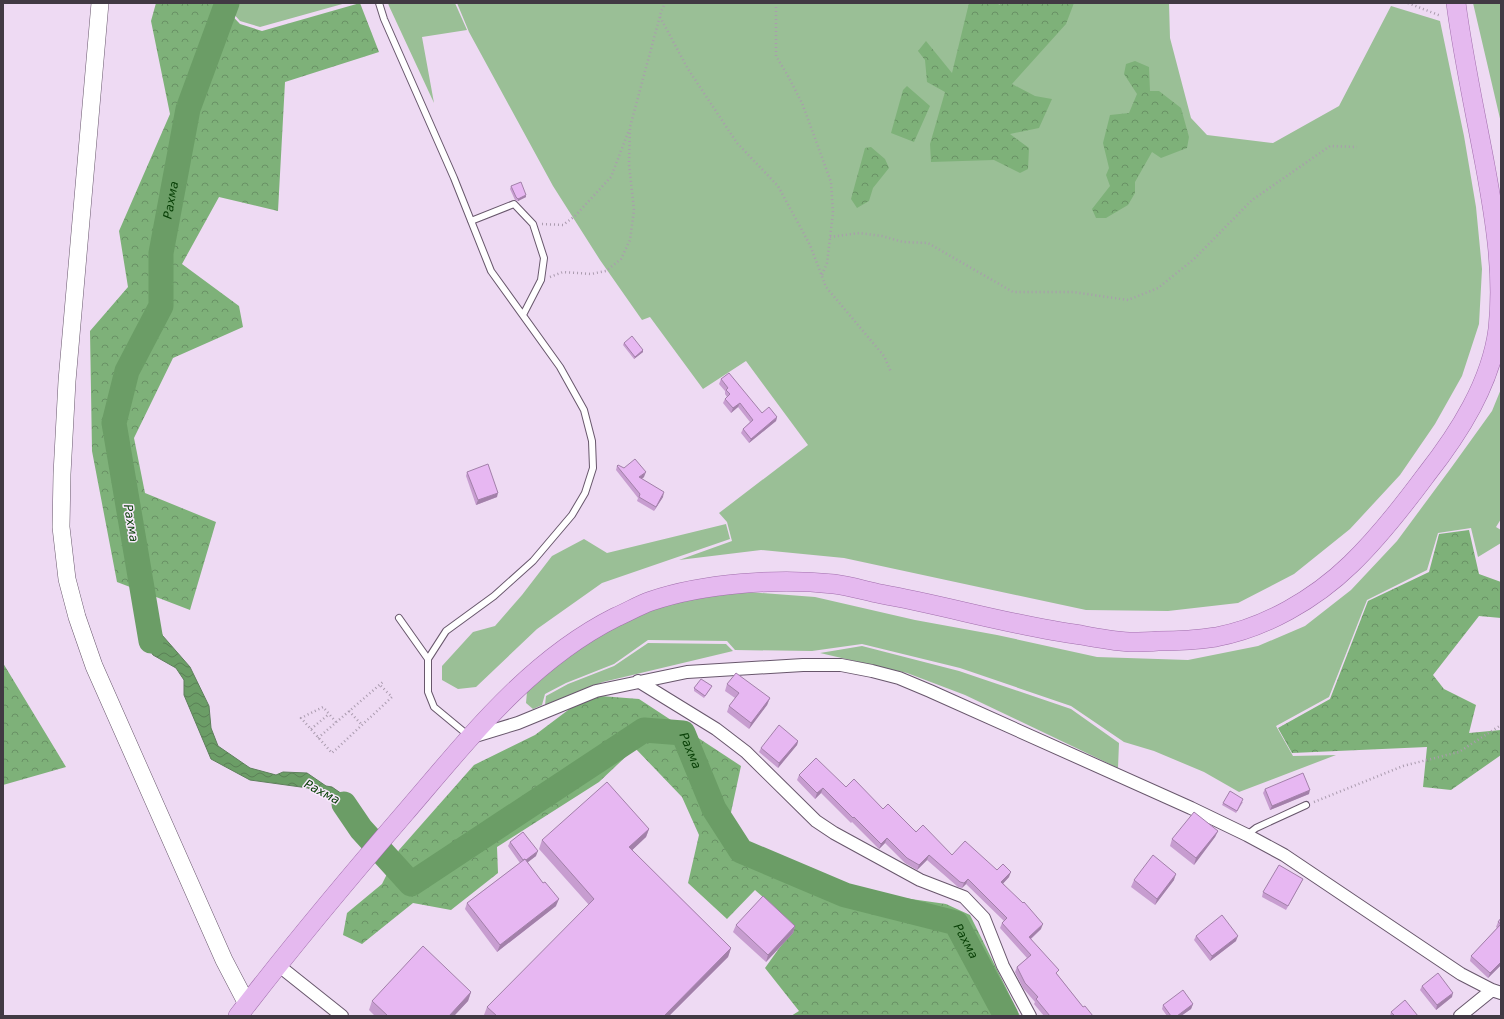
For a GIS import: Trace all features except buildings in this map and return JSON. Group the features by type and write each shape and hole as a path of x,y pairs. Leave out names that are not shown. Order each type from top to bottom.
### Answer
{"main road":[{"path":"243,1010 278,965 390,830 470,737 520,685 545,663 571,644 603,624 646,602 688,591 724,586 784,582 834,584 911,599 1037,629 1131,642 1182,641 1218,636 1249,628 1282,613 1317,592 1348,567 1401,509 1433,467 1463,423 1478,393 1493,356 1498,329 1501,293 1500,253 1458,22 1456,3"}],"street":[{"path":"100,3 67,381 62,474 62,527 67,579 77,617 94,666 224,960 243,1010"},
{"path":"470,737 518,724 596,691 638,681 687,672 803,665 842,665 899,678 1191,808 1284,855 1461,974 1496,992 1460,1016"},
{"path":"638,681 716,729 746,752 816,821 834,833 920,880 964,897 984,918 1003,966 1030,1016"},
{"path":"278,965 342,1016"}],"lane":[{"path":"379,3 384,19 454,178 491,271 560,367 584,410 592,442 593,468 585,493 572,515 533,560 499,591 446,631 428,659 428,692 434,707 470,737"},
{"path":"471,221 514,204 533,224 544,258 541,280 523,315"},
{"path":"399,618 428,659"},
{"path":"1247,835 1256,828 1306,805"}],"path":[{"path":"533,224 563,225 575,216 611,177 630,128 665,3"},
{"path":"776,3 776,56 802,103 831,182 833,214 827,263 822,275"},
{"path":"1408,3 1458,22"},
{"path":"660,17 688,69 737,143 778,186 810,244 826,287 884,356 891,372"},
{"path":"541,280 563,272 591,274 606,271 621,259 630,240 634,210 629,164 630,128"},
{"path":"830,237 859,233 882,236 903,242 928,243 1013,292 1073,292 1128,300 1158,288 1194,259 1252,200 1324,150 1330,146 1357,147"},
{"path":"318,738 384,681"},
{"path":"336,722 322,707 301,718 332,753 392,697 380,685"},
{"path":"350,711 362,725"},
{"path":"311,729 329,714"},
{"path":"1306,805 1403,766 1459,752 1501,725"}],"shaded area":[{"path":"224,3 346,3 260,27 240,21"},
{"path":"388,3 455,3 467,30 422,37 434,103 389,6"},
{"path":"457,3 1169,3 1170,38 1191,118 1207,135 1273,143 1339,106 1391,6 1440,21 1464,136 1476,207 1482,269 1479,324 1462,376 1435,424 1400,475 1350,529 1294,574 1238,603 1168,611 1086,610 844,558 761,550 679,560 732,541 727,522 719,513 808,445 746,361 703,389 650,317 642,320 600,260 553,186 469,32"},
{"path":"1473,3 1501,3 1501,123 1498,110"},
{"path":"1501,389 1501,519 1496,527 1501,530 1501,543 1478,557 1471,528 1438,533 1427,570 1367,600 1329,697 1276,726 1293,756 1336,755 1239,792 1204,772 1154,751 1124,742 1071,706 960,668 862,644 812,651 735,650 727,641 648,640 614,664 566,683 545,694 542,705 533,709 526,703 527,692 583,643 637,614 691,596 747,592 815,597 915,620 997,635 1097,657 1188,660 1258,646 1305,626 1351,590 1397,541 1492,411"},
{"path":"726,524 730,539 602,583 537,629 476,687 458,689 442,680 442,666 473,632 495,626 522,595 552,556 584,539 607,553"},
{"path":"648,643 726,644 733,651 603,682 545,705 546,696 568,684 614,666"},
{"path":"862,646 959,671 1071,709 1119,743 1118,768 965,695 907,673 820,653"}],"green space":[{"path":"156,3 220,3 240,24 262,31 360,3 379,52 285,82 278,211 219,197 182,264 239,306 243,327 173,358 134,438 145,493 216,522 190,610 117,582 92,451 90,331 128,287 119,231 170,114 151,21"},
{"path":"969,3 996,3 1000,5 1000,3 1074,3 1066,24 1012,84 1035,96 1052,99 1039,128 1010,134 1029,148 1028,169 1020,173 994,160 931,162 930,144 945,92 927,82 925,60 918,51 926,41 952,73"},
{"path":"1135,61 1149,67 1150,91 1159,91 1181,108 1189,137 1187,148 1161,158 1152,152 1135,182 1135,193 1128,205 1106,218 1096,218 1092,209 1110,186 1106,175 1109,168 1103,143 1110,115 1129,113 1137,94 1124,74 1126,64"},
{"path":"907,86 930,106 914,142 891,133 903,90"},
{"path":"871,147 885,159 889,168 873,188 869,201 857,208 851,199 865,148"},
{"path":"1469,530 1479,574 1501,582 1501,618 1479,616 1433,675 1444,689 1476,705 1469,733 1501,730 1501,755 1451,790 1423,787 1427,747 1292,753 1278,728 1330,699 1368,601 1429,572 1439,534"},
{"path":"3,663 66,767 3,785"},
{"path":"588,695 639,699 741,766 725,840 812,868 848,890 946,904 970,915 1020,1016 791,1016 799,1011 765,968 795,926 755,890 727,919 688,883 699,835 682,797 635,748 599,782 497,847 498,873 451,910 413,903 362,944 343,935 347,913 382,884 399,850 474,765 535,735"}],"water":[{"path":"151,605 162,635 190,667 209,706 211,728 218,746 250,768 276,775 283,772 307,773 326,786 332,787 352,801 360,820 368,827 360,837 336,803 308,788 250,780 211,759 184,695 184,680 176,668 153,655 145,642 138,610"}],"waterway":[{"name":"Рахма","path":"151,641 114,423 127,371 161,306 161,253 188,109 227,3"},
{"name":"Рахма","path":"344,804 361,829 411,884 644,730 683,733 714,809 741,851 845,895 956,923 1006,1016"}]}
